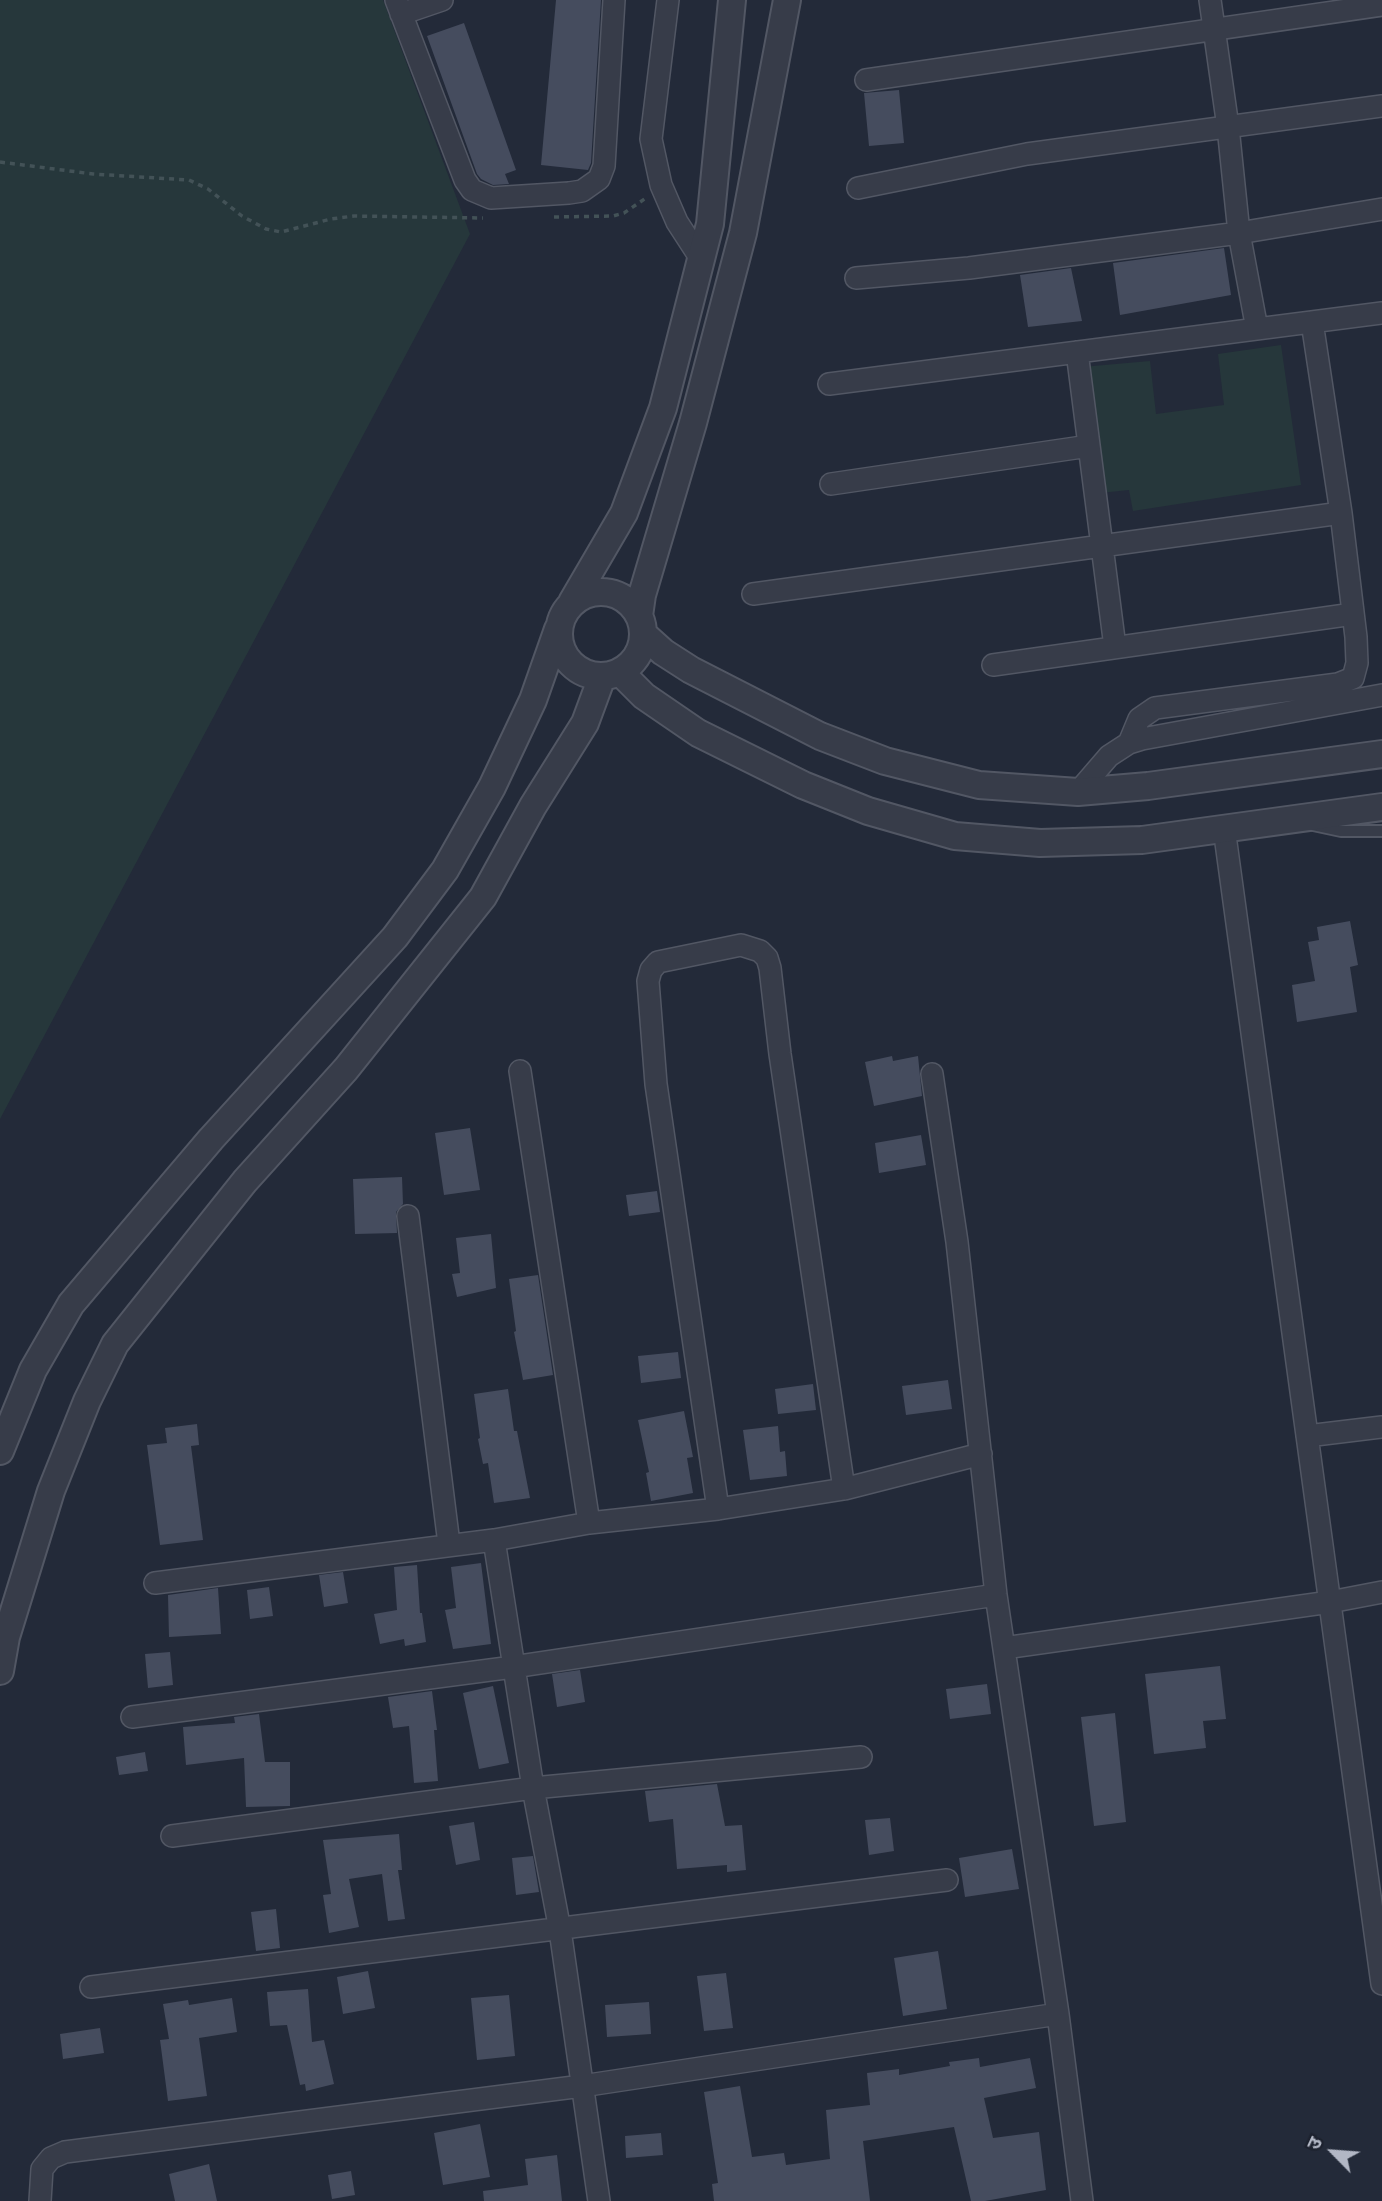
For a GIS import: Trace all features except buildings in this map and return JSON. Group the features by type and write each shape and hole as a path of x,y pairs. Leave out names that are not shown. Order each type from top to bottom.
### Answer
{"street":[{"path":"442,0 398,7 465,180 472,190 491,198 582,191 599,179 604,166 614,0"},
{"path":"668,0 653,111 652,139 661,186 677,222 701,259"},
{"path":"0,1451 33,1370 71,1304 211,1139 395,937 445,870 492,787 528,712 558,629 624,513 663,408 710,224 732,0"},
{"path":"0,1671 6,1637 51,1491 87,1401 115,1344 245,1181 346,1069 483,897 533,806 585,723 611,675 635,660 641,647 642,595 693,423 743,233 787,0"},
{"path":"1210,0 1228,127 1238,233 1257,329"},
{"path":"866,80 1359,4 1382,5"},
{"path":"858,188 1027,154 1382,106"},
{"path":"856,278 969,268 1238,233 1382,209"},
{"path":"829,384 1382,313"},
{"path":"1129,743 1139,719 1154,708 1346,682 1353,678 1357,663 1353,614 1341,513 1312,322"},
{"path":"1077,352 1115,647"},
{"path":"831,484 1089,446"},
{"path":"753,594 1341,513"},
{"path":"572,602 588,593 610,592 627,601 641,625 663,652 711,681 820,736 885,761 979,785 1079,792 1148,786 1382,754"},
{"path":"992,664 1353,614"},
{"path":"558,629 560,648 567,662 583,673 611,675 698,733 803,785 868,811 955,836 1052,843 1142,840 1382,807"},
{"path":"1079,792 1110,756 1129,743 1382,695"},
{"path":"1224,828 1382,1984"},
{"path":"718,1509 656,1083 648,981 651,970 658,962 741,945 760,951 767,958 770,968 780,1054 844,1489"},
{"path":"520,1071 589,1523"},
{"path":"932,1074 957,1242 996,1595 1058,2014 1082,2201"},
{"path":"408,1216 449,1544"},
{"path":"1307,1436 1382,1427"},
{"path":"155,1583 494,1540 589,1523 718,1509 844,1489 981,1454"},
{"path":"494,1540 533,1788 560,1930 599,2201"},
{"path":"1004,1648 1330,1602 1382,1592"},
{"path":"132,1717 513,1667 996,1595"},
{"path":"172,1836 533,1788 861,1756"},
{"path":"91,1987 947,1880"},
{"path":"33,2199 42,2169 51,2158 65,2152 582,2086 1058,2014"}],"lane":[{"path":"1289,820 1341,831 1382,831"}],"path":[{"path":"0,162 93,174 189,180 208,189 242,216 266,229 281,232 354,216 488,218"},
{"path":"543,217 613,216 624,213 661,186"}],"shaded area":[{"path":"0,0 383,0 470,234 0,1119"},
{"path":"1281,345 1301,485 1133,511 1129,490 1100,493 1082,367 1150,361 1156,414 1224,405 1218,354"}]}
